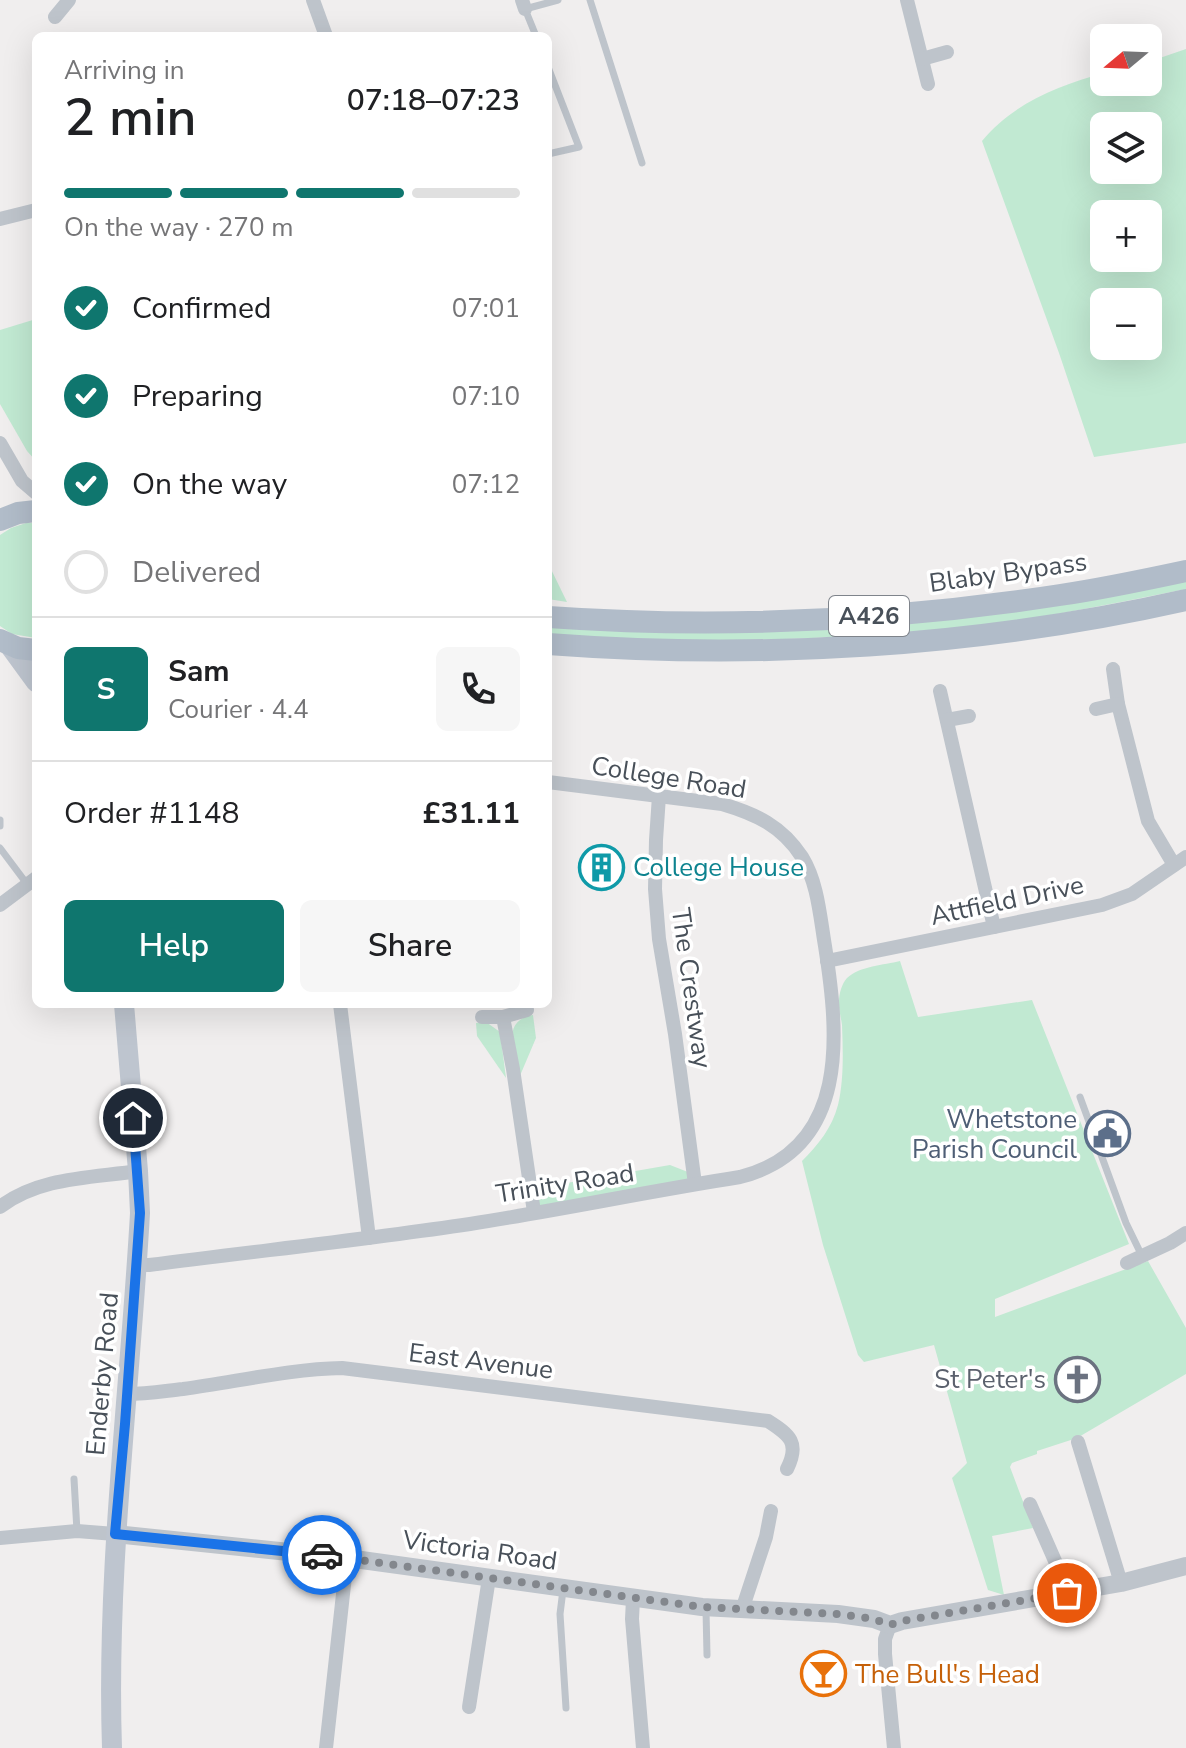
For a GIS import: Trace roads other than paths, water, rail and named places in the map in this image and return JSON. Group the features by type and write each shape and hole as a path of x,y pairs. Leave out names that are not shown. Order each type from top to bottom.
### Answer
{"main road":[{"path":"0,520 32,511"},
{"name":"Blaby Bypass","path":"552,617 705,622 848,618 964,608 1060,595 1186,571"},
{"name":"A426","path":"552,644 709,650 865,645 1020,629 1186,600"},
{"path":"3,643 32,649"},
{"path":"3,643 32,677"},
{"name":"Enderby Road","path":"112,1748 115,1534 140,1213 124,1008"}],"street":[{"path":"55,17 69,0"},
{"path":"313,0 325,32"},
{"path":"907,0 928,84"},
{"path":"922,59 947,52"},
{"path":"0,219 32,211"},
{"path":"0,443 22,481 32,490"},
{"path":"1113,669 1118,704 1148,821 1180,861"},
{"path":"940,691 994,927"},
{"path":"1096,709 1118,704"},
{"path":"947,720 969,716"},
{"name":"College Road","path":"552,783 722,804 764,819 785,836 802,858 814,884 827,961"},
{"name":"The Crestway","path":"659,796 655,877 659,939 695,1184"},
{"name":"Attfield Drive","path":"827,961 1102,905 1132,894 1180,861"},
{"path":"0,905 31,881"},
{"name":"Trinity Road","path":"137,1265 473,1223 759,1173 776,1165 807,1137 819,1119 827,1097 834,1050 827,961"},
{"path":"340,1008 369,1238"},
{"path":"482,1017 503,1017 527,1010"},
{"path":"503,1017 534,1212"},
{"path":"0,1207 29,1190 51,1183 138,1171"},
{"path":"1127,1263 1186,1233"},
{"name":"East Avenue","path":"127,1394 313,1369 342,1368 768,1421 788,1434 793,1457 787,1469"},
{"path":"1078,1442 1121,1583"},
{"path":"1030,1504 1067,1593"},
{"path":"742,1610 766,1537 771,1511"},
{"path":"0,1538 77,1531 115,1534"},
{"name":"Victoria Road","path":"115,1534 347,1558 633,1599 742,1610 838,1614 874,1619 890,1625"},
{"path":"326,1748 347,1558"},
{"path":"894,1748 885,1654 885,1639 890,1625 1121,1583 1186,1566"},
{"path":"469,1707 489,1578"},
{"path":"633,1599 643,1748"}],"lane":[{"path":"534,32 524,4 558,0"},
{"path":"593,0 642,163"},
{"path":"552,77 579,147 552,153"},
{"path":"0,848 31,881"},
{"path":"1080,1097 1126,1223 1142,1256"},
{"path":"74,1479 77,1531"},
{"path":"563,1588 560,1614 566,1708"},
{"path":"706,1607 707,1655"}],"place":[{"name":"College House","path":"602,867"},
{"name":"Whetstone Parish Council","path":"1108,1134"},
{"name":"St Peter's","path":"1077,1379"},
{"name":"The Bull's Head","path":"824,1674"}]}
